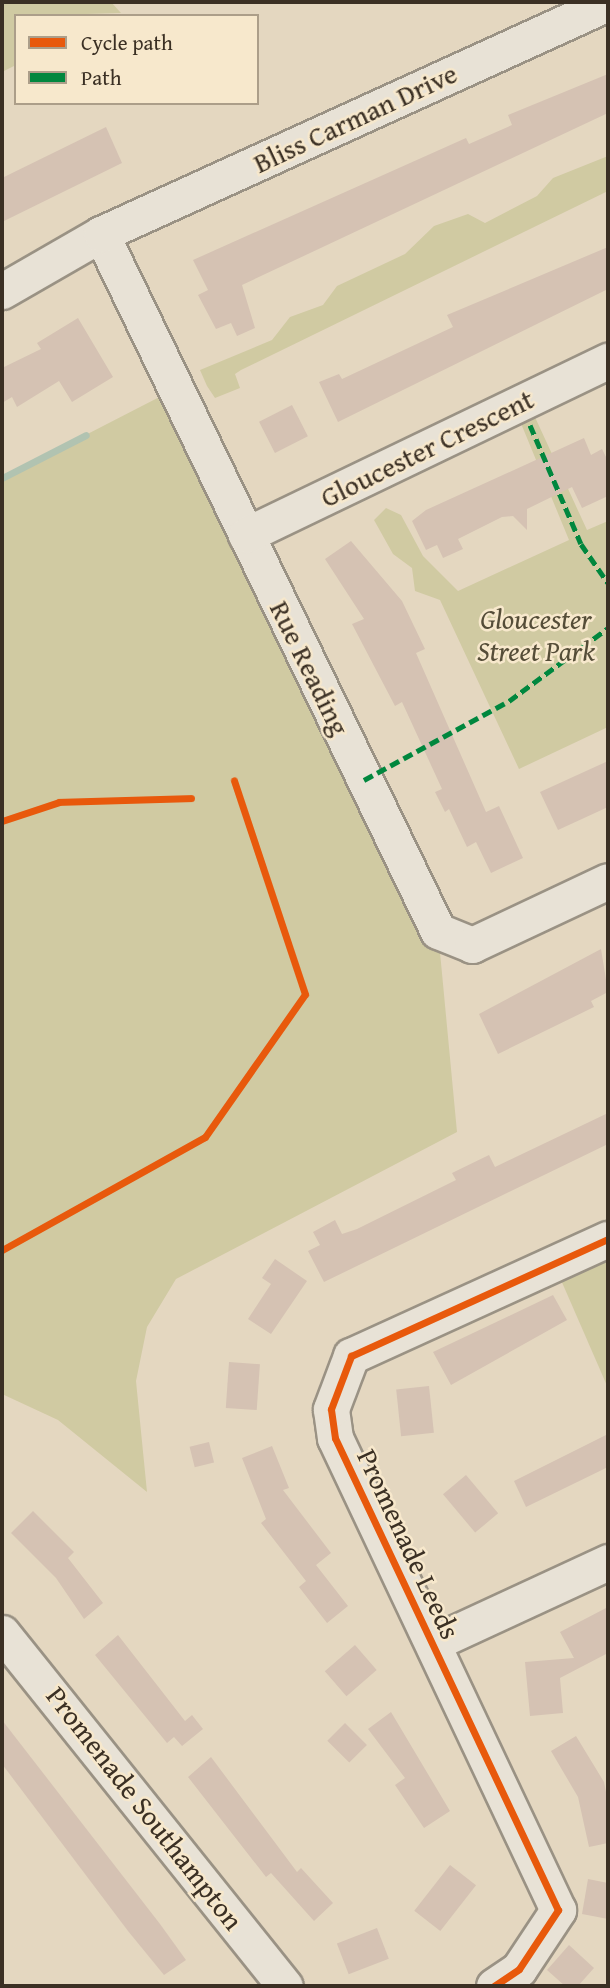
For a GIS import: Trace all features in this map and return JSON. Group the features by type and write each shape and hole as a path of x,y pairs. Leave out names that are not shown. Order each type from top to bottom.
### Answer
{"street":[{"name":"Bliss Carman Drive","path":"2,291 101,234 608,3"},
{"name":"Rue Reading","path":"101,234 438,931 472,945 608,881"},
{"name":"Gloucester Crescent","path":"246,535 608,361"},
{"name":"Promenade Leeds","path":"494,1986 519,1969 558,1910 335,1438 335,1387 351,1356 608,1239"},
{"path":"433,1643 608,1562"},
{"name":"Promenade Southampton","path":"2,1633 285,1986"}],"green space":[{"path":"2,2 111,2 121,13 14,14 14,66 2,72"},
{"path":"608,156 608,191 241,370 235,374 240,388 215,398 207,386 200,370 272,340 290,317 323,305 337,286 405,254 434,226 468,214 485,223 537,196 553,178"},
{"path":"175,389 438,931 457,1132 176,1279 147,1327 136,1381 147,1492 58,1420 2,1394 2,478"},
{"name":"Gloucester Street Park","path":"534,415 587,530 608,521 608,727 519,769 440,600 415,591 412,568 393,554 374,520 386,508 401,515 423,556 458,591 569,540 520,421"},
{"path":"608,1239 608,1388 554,1264"}],"building":[{"path":"608,74 608,113 242,285 255,328 237,336 231,323 216,329 198,295 208,290 193,260 466,138 469,144 512,125 508,115"},
{"path":"106,127 122,163 2,222 2,178"},
{"path":"608,247 608,289 338,422 319,382 339,374 342,379 453,327 447,315"},
{"path":"78,318 113,377 72,402 59,381 17,407 12,397 2,403 2,368 41,349 37,343"},
{"path":"292,405 308,436 275,453 259,422"},
{"path":"584,438 591,455 602,449 608,461 608,496 582,508 572,487 527,509 527,530 513,516 502,517 458,539 463,549 443,558 437,545 426,550 412,521 426,510"},
{"path":"351,541 402,601 425,649 416,653 486,812 499,806 523,858 491,873 476,842 467,847 449,809 445,812 435,792 442,789 402,702 395,706 352,624 364,619 325,559"},
{"path":"608,761 608,807 558,830 540,792"},
{"path":"601,949 608,992 591,1001 594,1007 498,1054 479,1014"},
{"path":"608,1113 608,1144 324,1282 308,1251 320,1245 313,1232 335,1220 342,1234 357,1229 456,1180 452,1173 489,1155 495,1167"},
{"path":"275,1259 307,1281 271,1334 248,1319 271,1284 262,1278"},
{"path":"553,1295 567,1320 451,1385 433,1352"},
{"path":"229,1362 260,1364 257,1410 226,1408"},
{"path":"429,1386 434,1433 401,1436 396,1389"},
{"path":"608,1434 608,1467 526,1507 514,1481"},
{"path":"209,1442 214,1462 195,1467 190,1447"},
{"path":"272,1446 289,1488 283,1490 331,1553 316,1565 348,1606 327,1623 299,1587 306,1581 261,1523 266,1519 242,1458"},
{"path":"466,1475 498,1513 475,1533 443,1494"},
{"path":"33,1511 74,1552 68,1558 103,1603 84,1619 56,1578 11,1533"},
{"path":"608,1607 608,1653 560,1678 563,1713 530,1716 525,1662 574,1658 560,1632"},
{"path":"118,1635 185,1721 192,1715 203,1729 182,1746 174,1737 167,1743 95,1655"},
{"path":"355,1645 377,1670 346,1696 325,1671"},
{"path":"391,1712 450,1811 424,1828 395,1785 405,1778 368,1729"},
{"path":"2,1720 186,1960 164,1975 128,1931 2,1764"},
{"path":"345,1723 367,1745 349,1763 327,1741"},
{"path":"576,1736 604,1782 608,1802 608,1843 589,1847 578,1797 551,1751"},
{"path":"211,1757 297,1872 301,1868 333,1903 314,1921 271,1873 266,1877 188,1777"},
{"path":"450,1865 476,1885 440,1931 414,1911"},
{"path":"588,1879 608,1883 608,1919 582,1914"},
{"path":"377,1928 389,1959 349,1974 337,1943"},
{"path":"569,1945 594,1968 578,1986 565,1986 547,1970"}],"waterway":[{"path":"2,478 86,435"}],"marked path":[{"path":"530,425 581,544 608,583"},
{"path":"364,780 509,701 608,628"}],"cycle path":[{"path":"2,1250 205,1137 305,994 234,780"},
{"path":"2,821 59,802 191,798"},
{"path":"494,1986 519,1969 558,1910 335,1438 331,1409 351,1356 608,1239"}]}
